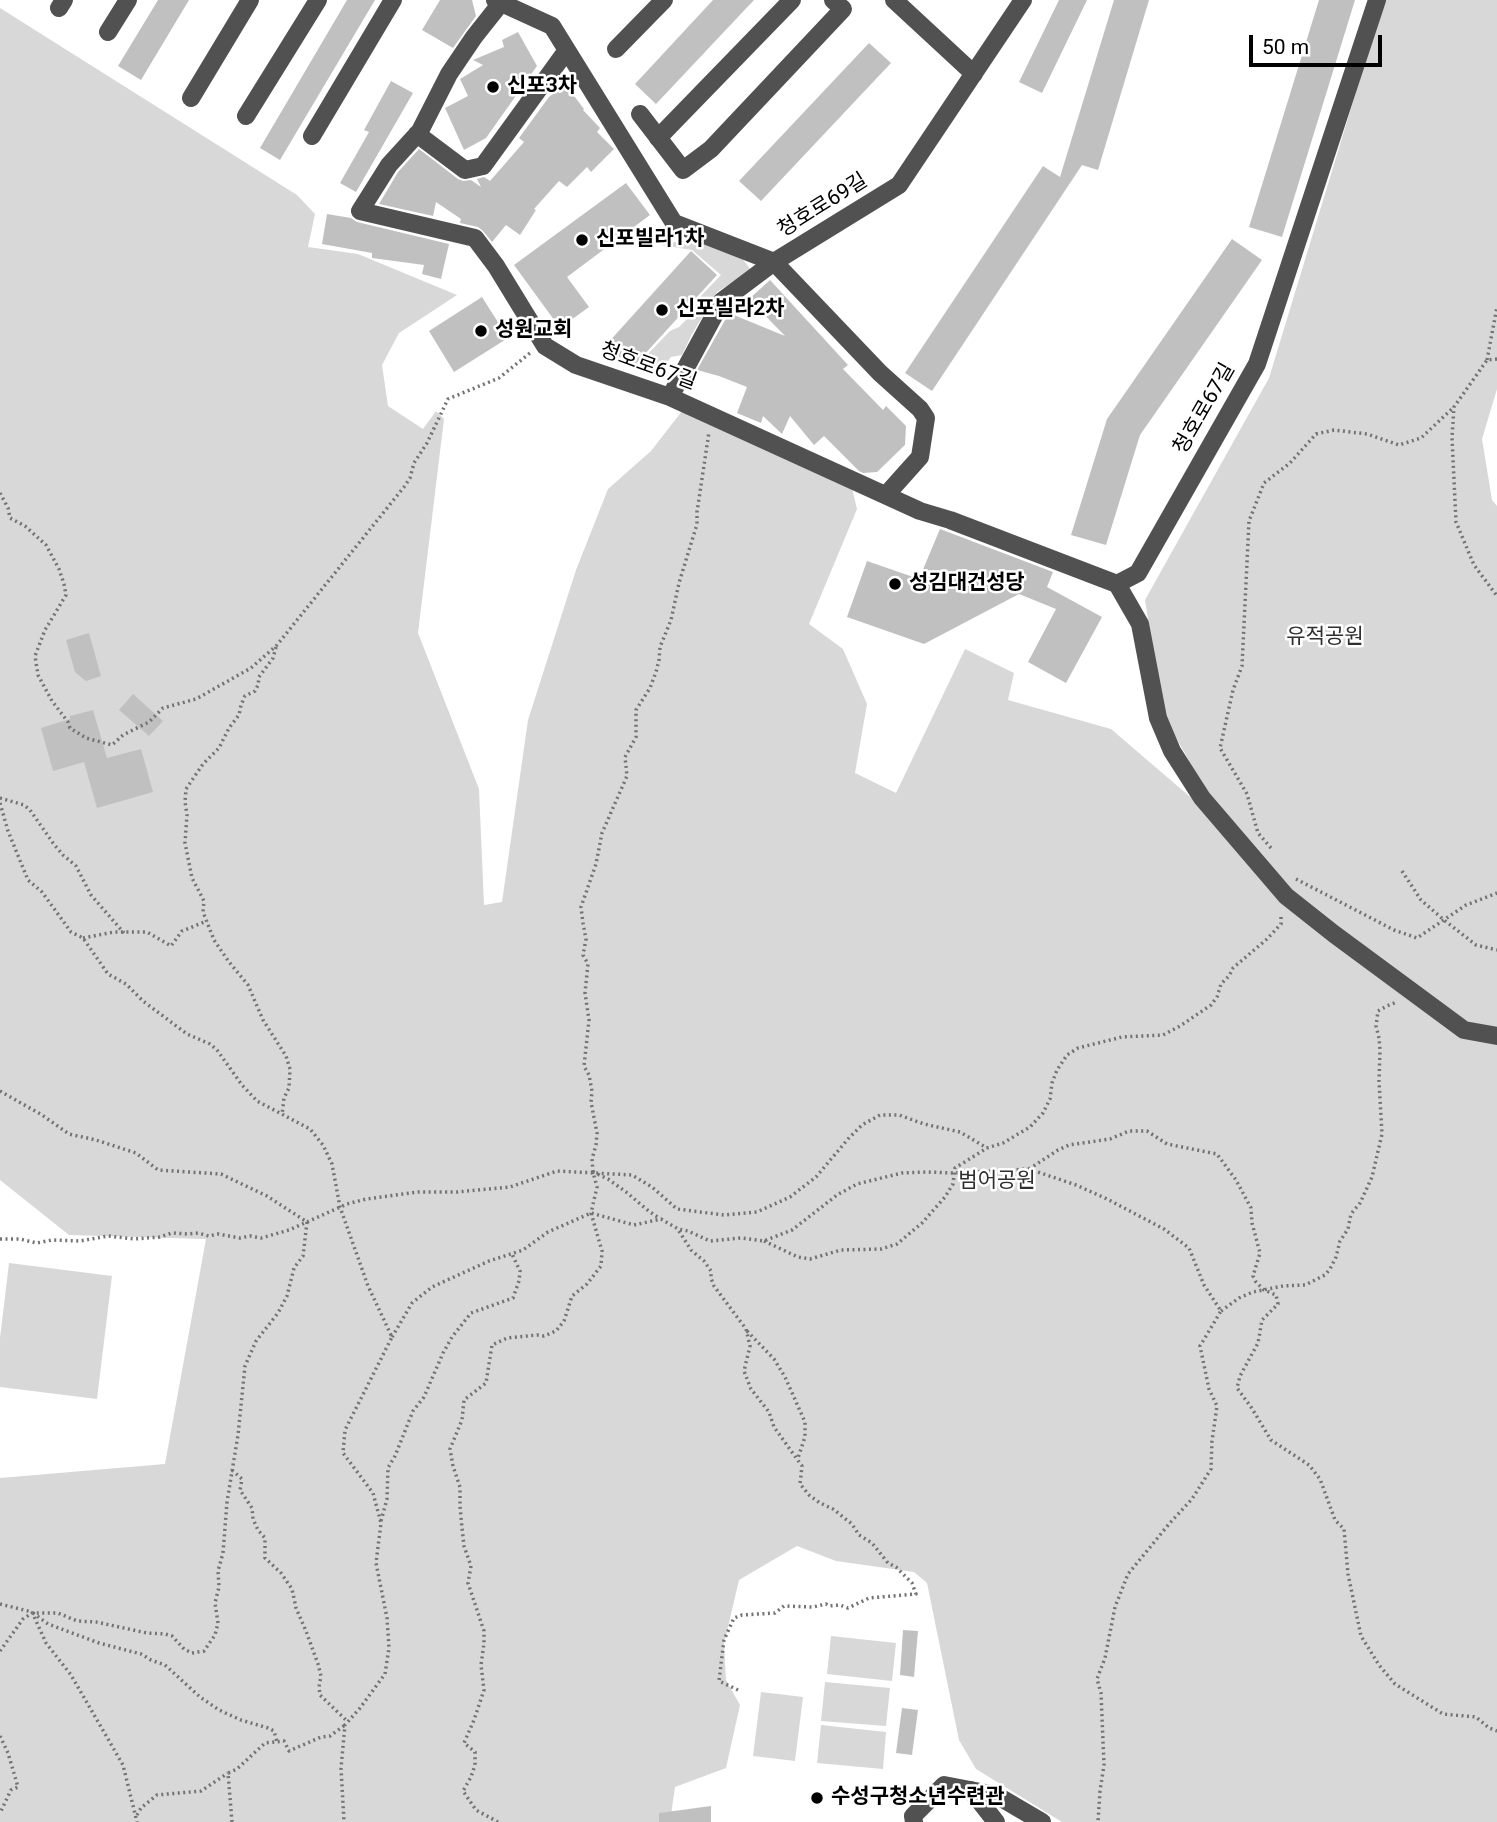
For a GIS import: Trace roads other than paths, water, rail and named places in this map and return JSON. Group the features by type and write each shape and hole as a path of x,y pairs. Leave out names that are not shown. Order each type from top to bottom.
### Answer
{"street":[{"path":"108,32 128,0"},
{"path":"191,98 250,0"},
{"path":"246,117 318,0"},
{"path":"312,136 393,0"},
{"path":"616,49 664,0"},
{"path":"658,138 792,0"},
{"path":"640,114 683,170 711,149 843,9 833,0"},
{"path":"894,0 974,74"},
{"name":"청호로69길","path":"360,211 389,165 417,134 449,74 498,1 552,26 674,223 775,262 899,185 1023,0"},
{"name":"청호로67길","path":"360,211 475,239 496,266 545,346 576,365 670,397 920,511 1117,584 1138,573 1257,364 1377,0"},
{"path":"417,134 465,170 483,166 567,50"},
{"path":"670,397 722,301 775,262 926,418 920,457 886,495"},
{"path":"1117,584 1140,624 1158,718 1172,751 1202,798 1282,892 1334,934 1464,1030 1497,1036"},
{"path":"914,1822 913,1816 944,1785 996,1795 1042,1822"},
{"path":"971,1790 996,1822"}],"place":[{"name":"신포3차","path":"493,87"},
{"name":"신포빌라1차","path":"582,240"},
{"name":"신포빌라2차","path":"662,310"},
{"name":"성원교회","path":"481,331"},
{"name":"성김대건성당","path":"895,584"},
{"name":"수성구청소년수련관","path":"817,1798"}],"park label":[{"name":"유적공원","path":"1325,638"},
{"name":"범어공원","path":"997,1182"}]}
